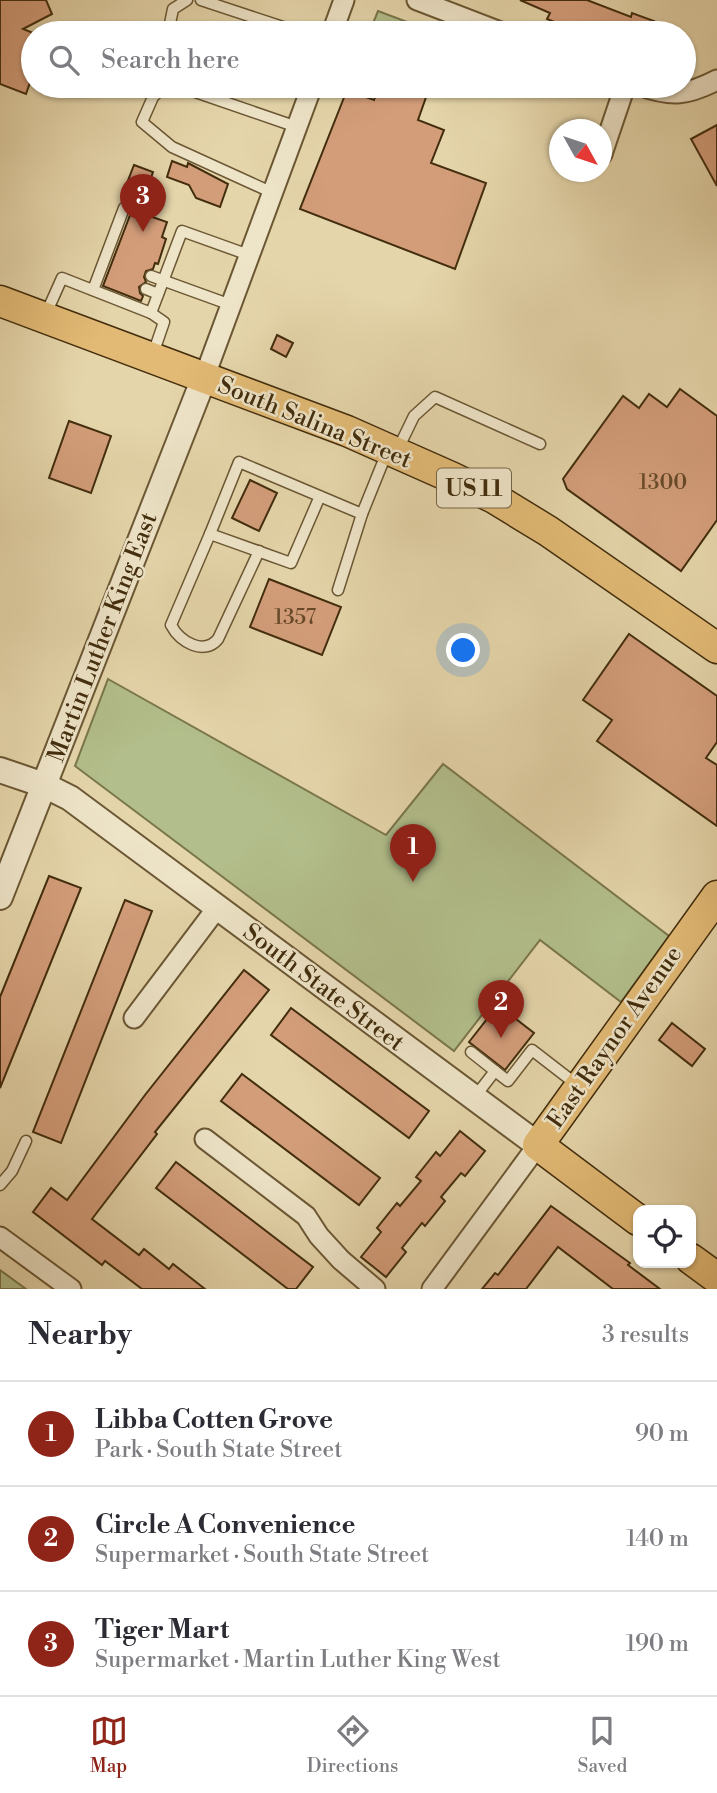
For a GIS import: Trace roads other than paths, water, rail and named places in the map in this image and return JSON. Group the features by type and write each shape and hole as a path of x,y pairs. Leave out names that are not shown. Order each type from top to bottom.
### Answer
{"main road":[{"name":"South Salina Street","path":"0,300 392,451 494,498 548,531 717,648"},
{"name":"East Raynor Avenue","path":"538,1145 715,903"},
{"name":"South State Street","path":"538,1145 633,1216"},
{"path":"696,1263 717,1278"}],"street":[{"path":"336,21 344,0"},
{"path":"417,0 472,21"},
{"path":"696,91 717,80"},
{"path":"204,378 297,127 305,98"},
{"path":"612,123 621,98"},
{"name":"Martin Luther King East","path":"0,897 204,378"},
{"name":"South State Street","path":"0,770 44,785 70,798 538,1145"},
{"path":"134,1018 217,908"},
{"path":"205,1139 306,1216 318,1236 375,1289"},
{"path":"432,1289 538,1145"},
{"path":"0,1237 71,1289"}],"lane":[{"path":"170,21 173,9 187,0"},
{"path":"201,0 265,21"},
{"path":"153,98 142,122 172,148 273,193"},
{"path":"213,98 297,127"},
{"path":"93,290 104,273 124,208"},
{"path":"151,313 182,231 249,255"},
{"path":"151,276 231,305"},
{"path":"44,317 62,278 151,313 164,322 152,358"},
{"path":"146,289 158,294"},
{"path":"338,590 362,514 392,451 414,416 435,397 540,443"},
{"path":"259,551 218,639 212,646 204,648 183,640 176,634 171,625 239,462 362,514"},
{"path":"211,534 291,563 320,496"},
{"path":"471,1052 508,1081 532,1050 579,1087"},
{"path":"474,1098 495,1071"},
{"path":"0,1185 12,1171 26,1141"}],"place":[{"name":"Tiger Mart","path":"143,232"},
{"name":"Libba Cotten Grove","path":"413,882"},
{"name":"Circle A Convenience","path":"501,1038"}]}
